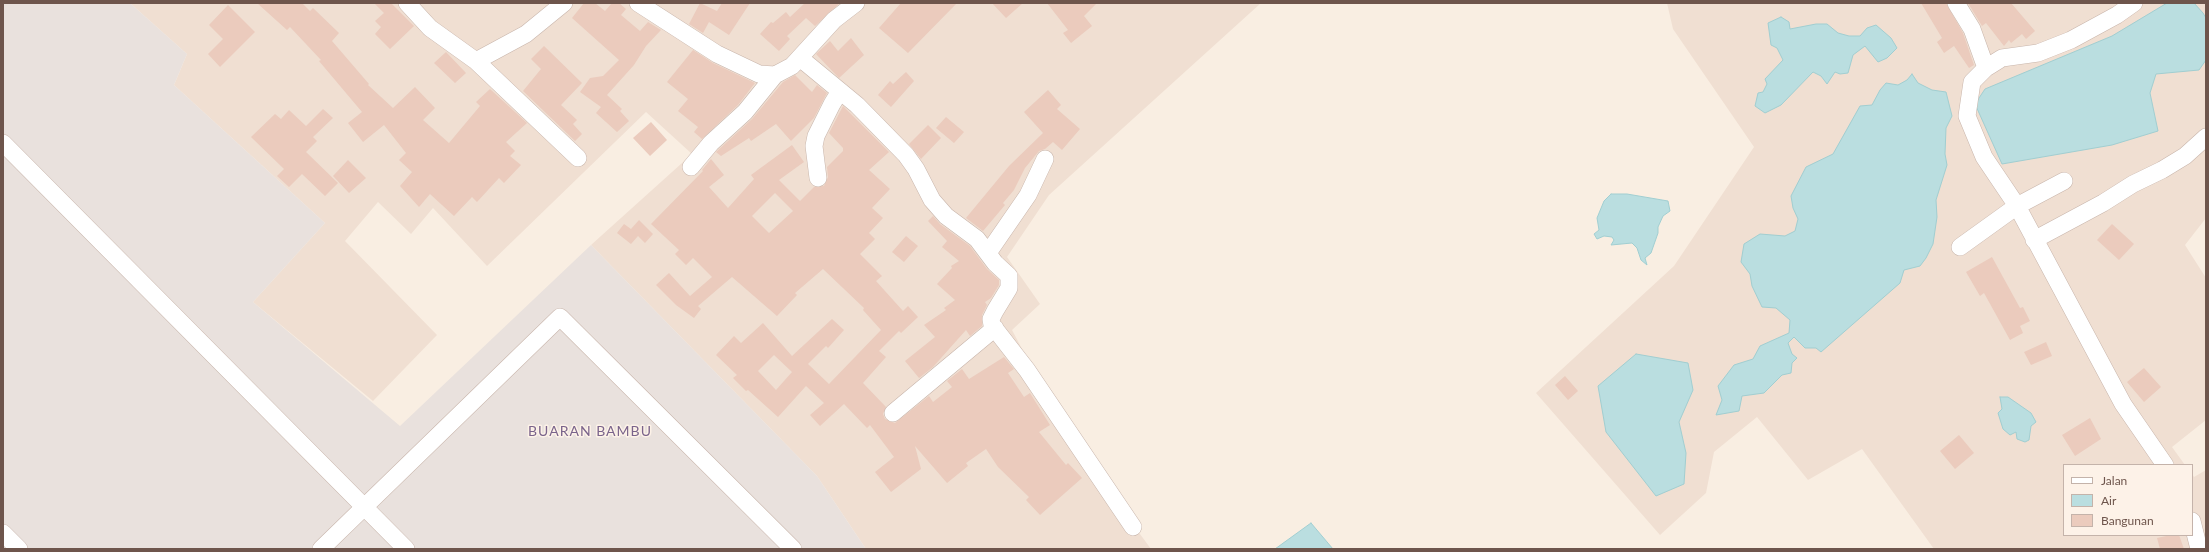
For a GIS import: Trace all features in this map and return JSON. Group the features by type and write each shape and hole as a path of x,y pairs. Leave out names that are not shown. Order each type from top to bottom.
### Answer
{"street":[{"path":"407,3 430,28 476,61 578,158"},
{"path":"476,61 526,34 564,3"},
{"path":"638,3 717,54 759,74 775,75"},
{"path":"691,168 711,143 745,112 775,75 792,66 834,20 856,3"},
{"path":"1956,3 1972,29 1986,68"},
{"path":"2134,3 2117,15 2071,40 2038,53 2002,58 1986,68 1972,82 1967,116 1984,157 2017,206 2123,404 2164,464"},
{"path":"800,58 857,105 906,155 916,169 932,200 946,216 977,239 995,263 1009,276 1010,283 991,319 995,328 1027,370 1133,527"},
{"path":"818,178 814,146 816,136 840,91"},
{"path":"2034,240 2104,203 2133,184 2162,170 2185,156 2206,137"},
{"path":"3,144 406,549"},
{"path":"988,253 1028,195 1045,159"},
{"path":"1960,247 2017,206 2064,181"},
{"path":"321,549 560,317 793,549"},
{"path":"893,413 995,328"},
{"path":"2193,525 2199,549"},
{"path":"3,533 19,549"}],"shaded area":[{"path":"3,3 130,3 187,54 174,85 325,223 253,302 400,426 591,245 817,476 866,549 3,549"},
{"path":"130,3 1261,3 1049,195 1007,257 1040,304 1012,330 1068,436 1151,549 866,549 817,476 591,245 692,154 646,112 487,266 433,208 411,234 378,202 345,241 437,335 373,401 253,302 325,223 174,85 187,54"},
{"path":"1667,3 2206,3 2206,218 2185,245 2206,278 2206,420 2172,447 2184,464 2063,464 2063,536 2193,536 2193,476 2194,477 2206,470 2206,549 1934,549 1862,449 1808,480 1757,417 1714,452 1706,493 1660,535 1536,393 1674,266 1754,147 1673,29"}],"water":[{"path":"2167,3 2194,3 2203,13 2206,18 2206,60 2199,70 2156,74 2150,93 2158,131 2112,145 2002,164 1975,104 1985,89 2112,36"},
{"path":"1781,17 1789,22 1790,29 1816,24 1827,24 1838,33 1849,36 1860,36 1867,28 1876,25 1891,38 1897,48 1887,58 1878,62 1865,46 1853,55 1848,73 1840,74 1835,72 1827,84 1821,76 1813,72 1781,105 1765,113 1755,106 1758,93 1763,92 1767,84 1765,79 1783,60 1777,48 1771,45 1768,23"},
{"path":"1912,74 1918,83 1932,90 1946,92 1952,116 1946,128 1945,154 1947,165 1936,200 1937,217 1933,244 1926,258 1920,266 1904,270 1900,283 1821,352 1816,348 1805,348 1794,337 1788,343 1792,354 1797,358 1792,363 1791,373 1782,375 1764,393 1742,396 1739,411 1716,415 1722,400 1718,386 1734,365 1753,359 1760,346 1789,333 1790,320 1776,308 1762,307 1752,286 1750,274 1741,262 1744,244 1760,234 1785,236 1795,231 1798,219 1793,208 1791,196 1806,167 1833,154 1860,106 1872,105 1880,90 1886,83 1898,85 1907,80"},
{"path":"1611,194 1627,194 1668,201 1670,211 1663,216 1658,227 1658,233 1651,253 1645,258 1647,265 1641,260 1637,248 1632,243 1611,245 1614,240 1612,237 1604,236 1597,239 1594,234 1599,230 1597,218 1604,201"},
{"path":"1636,354 1688,363 1693,390 1679,422 1686,453 1684,484 1656,496 1606,432 1598,386"},
{"path":"2000,397 2008,397 2031,413 2036,422 2031,426 2029,440 2025,442 2017,439 2016,432 2010,435 2003,429 1998,413 2002,409"},
{"path":"1311,523 1333,549 1275,549"}],"building":[{"path":"257,3 302,3 310,11 313,8 339,33 332,41 369,84 368,85 393,108 415,87 435,108 423,120 449,143 480,106 476,102 490,89 527,123 506,142 515,151 510,156 521,165 504,183 499,178 477,202 472,197 454,216 430,194 419,207 400,186 412,172 399,160 406,153 384,125 363,142 348,123 362,112 319,61 321,60 290,27 287,30"},
{"path":"374,3 391,3 414,26 390,49 375,34 381,27 375,21 384,13"},
{"path":"584,3 595,3 605,11 612,3 619,3 626,9 621,15 640,31 648,22 661,30 646,46 634,65 607,95 622,109 620,111 629,121 617,132 596,113 601,107 580,92 590,78 603,76 619,60 572,18"},
{"path":"700,3 717,11 722,3 750,3 729,35 709,22 703,33 689,24"},
{"path":"805,3 840,3 815,26 806,18 787,36 790,39 779,51 760,34 771,22 773,23 786,12 790,17"},
{"path":"901,3 957,3 908,53 879,28"},
{"path":"992,3 1023,3 1006,18"},
{"path":"1047,3 1097,3 1084,16 1092,26 1071,43 1063,33 1068,30"},
{"path":"1921,3 1946,3 1963,33 1974,65 1969,68 1954,46 1944,53 1937,42 1942,38"},
{"path":"1968,3 2011,3 2035,31 2026,39 2022,34 2011,43 2009,40 2004,46 1986,23 1982,26"},
{"path":"228,5 255,32 220,67 208,54 223,39 209,25"},
{"path":"851,38 864,55 839,78 816,54 830,41 838,51"},
{"path":"544,46 582,83 561,105 577,120 573,124 582,134 575,141 523,91 541,69 531,59"},
{"path":"693,50 713,63 755,83 738,105 702,139 694,132 698,127 678,111 688,99 667,82"},
{"path":"446,52 466,73 455,83 434,63"},
{"path":"906,72 914,81 891,107 878,95 890,81 893,84"},
{"path":"795,75 812,92 817,85 827,93 814,118 791,141 776,124 751,141 749,138 721,156 716,152 752,119 783,82"},
{"path":"1048,90 1061,105 1057,109 1080,129 1062,150 1053,142 1045,149 1039,151 1025,168 1014,190 1003,203 1005,205 983,231 966,218 1009,166 1043,133 1024,112"},
{"path":"843,106 889,152 869,170 890,189 872,208 883,218 869,233 875,239 860,254 882,276 876,281 903,311 908,306 918,317 901,333 899,331 879,351 886,357 863,383 886,407 883,414 885,419 895,423 929,396 933,402 952,387 947,381 962,369 969,379 1004,357 1014,369 1008,373 1024,397 1030,393 1050,425 1039,432 1066,465 1068,463 1082,478 1040,515 1026,500 1029,497 998,467 986,449 966,463 968,466 947,483 915,446 921,469 891,492 875,472 894,457 870,425 867,428 844,404 820,426 810,415 824,403 806,386 778,417 748,390 746,391 733,378 737,375 716,355 734,336 741,343 763,323 792,356 832,319 844,330 828,348 826,346 808,364 829,384 881,330 863,310 864,308 823,269 795,293 797,295 777,316 732,277 698,306 701,309 694,318 676,305 656,285 669,273 690,296 712,277 693,258 686,265 675,254 679,250 651,224 703,171 702,170 711,159 724,175 709,187 728,208 754,179 751,175 792,145 804,162 779,180 800,201 814,187 824,186 828,177 827,167 843,151 843,148 829,133","holes":["775,193 793,211 769,233 752,216","774,355 792,372 776,390 758,371"]},
{"path":"323,109 333,118 313,137 317,141 306,152 338,183 325,196 302,174 289,187 277,176 284,169 251,137 275,114 281,119 289,110 306,126"},
{"path":"946,117 964,132 954,143 936,128"},
{"path":"651,122 667,140 650,156 633,138"},
{"path":"928,125 941,138 921,159 909,144"},
{"path":"348,160 366,178 349,193 333,176"},
{"path":"933,216 940,224 970,246 987,269 999,280 999,285 991,298 985,302 987,305 982,315 982,326 970,336 966,330 933,367 919,378 905,361 935,337 924,325 946,310 944,308 955,300 937,284 952,268 951,266 959,261 942,247 947,241 928,221"},
{"path":"639,220 653,234 645,243 638,236 631,244 617,233 624,224 631,229"},
{"path":"2112,224 2134,244 2119,260 2097,240"},
{"path":"906,236 918,246 904,262 892,252"},
{"path":"1992,257 2020,308 2023,307 2030,321 2020,326 2023,333 2010,340 1984,293 1980,296 1966,272"},
{"path":"2046,342 2052,356 2031,365 2024,352"},
{"path":"2144,368 2161,387 2144,402 2127,382"},
{"path":"1565,376 1578,391 1568,400 1555,385"},
{"path":"2090,418 2101,439 2075,456 2062,435"},
{"path":"1959,435 1974,453 1955,469 1940,451"},
{"path":"2179,536 2184,549 2160,549 2157,538"}],"district":[{"name":"BUARAN BAMBU","path":"590,431"}]}
